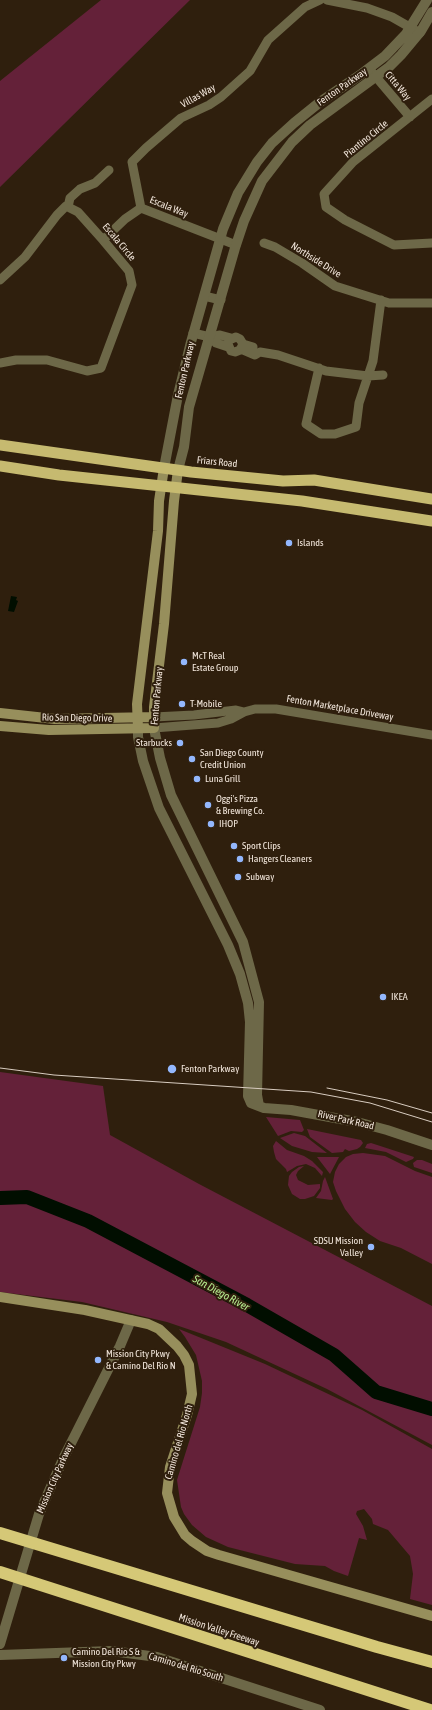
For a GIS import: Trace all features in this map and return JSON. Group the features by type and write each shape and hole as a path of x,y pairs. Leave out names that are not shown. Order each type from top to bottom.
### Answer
{"highway":[{"name":"Friars Road","path":"0,445 178,470 283,481 314,480 432,499"},
{"path":"0,466 59,475 162,486 175,486 302,501 432,521"},
{"path":"0,1533 377,1647 432,1662"},
{"name":"Mission Valley Freeway","path":"0,1572 430,1710"}],"main road":[{"name":"Fenton Parkway","path":"138,723 137,704 157,538 159,501 164,468"},
{"name":"Fenton Parkway","path":"154,728 175,486 178,470"},
{"name":"Rio San Diego Drive","path":"0,712 55,718 138,723 154,728"},
{"name":"Rio San Diego Drive","path":"0,726 49,730 138,723 154,717"},
{"name":"Camino del Rio North","path":"0,1297 85,1310 148,1324 159,1329 168,1336 184,1355 188,1365 192,1394 187,1415 170,1467 167,1493 174,1517 185,1535 199,1546 219,1555 432,1616"}],"street":[{"name":"Villas Way","path":"142,208 132,162 181,118 209,105 221,97 250,71 268,40 305,6 320,0"},
{"path":"326,0 367,8 392,17 420,33"},
{"name":"Fenton Parkway","path":"164,468 178,395 193,333 220,239 238,193 257,162 272,143 320,102 384,56 406,34 427,0"},
{"name":"Fenton Parkway","path":"178,470 184,447 189,407 236,245 253,198 262,180 292,142 310,125 402,55 420,33 432,12"},
{"name":"Citta Way","path":"369,68 410,117"},
{"name":"Piantino Circle","path":"432,99 353,162 324,194 326,207 344,220 394,245 432,242"},
{"path":"0,280 25,257 57,215 66,206 68,207 70,198 87,185 95,183 109,170"},
{"name":"Escala Circle","path":"0,363 16,360 47,360 87,371 101,368 132,285 128,271 103,240 78,212 68,207"},
{"name":"Escala Way","path":"103,240 125,219 142,208 236,245"},
{"name":"Northside Drive","path":"264,243 275,247 302,263 335,286 389,303 432,303"},
{"path":"204,296 221,300"},
{"path":"319,368 306,424 321,434 335,434 356,427 359,403 373,361 381,300"},
{"path":"193,333 210,337 220,335 230,342 238,338 242,346 256,348 260,352 278,355 319,368 368,376 384,374"},
{"name":"Fenton Marketplace Driveway","path":"154,728 218,723 255,709 276,709 432,735"},
{"name":"Fenton Marketplace Driveway","path":"154,717 194,715 236,710 244,712"},
{"name":"Fenton Parkway","path":"138,723 138,737 143,761 159,808 228,945 240,974 248,1003 250,1022 248,1096 250,1102 259,1106"},
{"name":"Fenton Parkway","path":"154,728 160,758 171,795 243,942 259,1002 257,1095 259,1106"},
{"path":"249,1044 258,1061"},
{"name":"River Park Road","path":"259,1106 264,1108 320,1114 357,1122 432,1145"},
{"name":"Mission City Parkway","path":"0,1644 39,1514 63,1459 120,1346 131,1320"},
{"name":"Camino del Rio South","path":"0,1654 112,1651 157,1657 320,1710"}],"shaded area":[{"path":"101,0 190,0 0,187 0,81"},
{"path":"11,596 17,597 16,600 18,601 14,612 8,611"},
{"path":"0,1072 103,1086 110,1135 199,1184 432,1306 432,1445 327,1389 226,1342 167,1322 82,1302 0,1292"},
{"path":"266,1117 300,1120 304,1130 302,1132 291,1131 278,1136"},
{"path":"307,1129 361,1140 363,1143 357,1149 349,1151 345,1149 343,1152 332,1153 310,1137"},
{"path":"294,1133 305,1136 327,1153 312,1152 292,1146 280,1138"},
{"path":"276,1141 287,1150 304,1156 312,1161 323,1172 322,1176 315,1168 306,1164 297,1166 287,1172 276,1159 273,1146"},
{"path":"371,1143 414,1157 406,1162 386,1152 365,1148 367,1144"},
{"path":"363,1153 385,1156 415,1171 432,1177 432,1264 401,1248 380,1241 366,1232 355,1222 345,1209 333,1182 335,1172 339,1164 346,1157 353,1154"},
{"path":"317,1157 339,1157 330,1174"},
{"path":"417,1160 422,1160 432,1164 432,1173 414,1167 413,1163"},
{"path":"304,1166 296,1175 298,1180 308,1185 320,1184 320,1188 314,1196 300,1199 292,1194 288,1185 289,1176 299,1167"},
{"path":"325,1177 333,1199 332,1200 316,1198 321,1191"},
{"path":"179,1329 265,1364 362,1410 432,1449 432,1605 410,1599 413,1574 410,1556 388,1530 373,1524 372,1519 364,1509 357,1511 356,1514 363,1526 367,1540 359,1538 348,1576 325,1566 295,1564 228,1547 206,1537 192,1525 181,1507 177,1480 200,1407 202,1381 196,1355"}],"waterway":[{"name":"San Diego River","path":"0,1198 27,1197 88,1221 247,1305 334,1355 376,1392 432,1409"}],"tram line":[{"path":"0,1068 54,1075 311,1092 370,1103 432,1122"},
{"path":"327,1088 387,1100 432,1113"}],"place":[{"name":"Islands","path":"289,543"},
{"name":"McT Real Estate Group","path":"184,662"},
{"name":"T-Mobile","path":"182,704"},
{"name":"Starbucks","path":"180,743"},
{"name":"San Diego County Credit Union","path":"192,759"},
{"name":"Luna Grill","path":"197,779"},
{"name":"Oggi's Pizza & Brewing Co.","path":"208,805"},
{"name":"IHOP","path":"211,824"},
{"name":"Sport Clips","path":"234,846"},
{"name":"Hangers Cleaners","path":"240,859"},
{"name":"Subway","path":"238,877"},
{"name":"IKEA","path":"383,997"},
{"name":"Fenton Parkway","path":"172,1069"},
{"name":"SDSU Mission Valley","path":"371,1247"},
{"name":"Mission City Pkwy & Camino Del Rio N","path":"98,1360"},
{"name":"Camino Del Rio S & Mission City Pkwy","path":"64,1658"}]}
